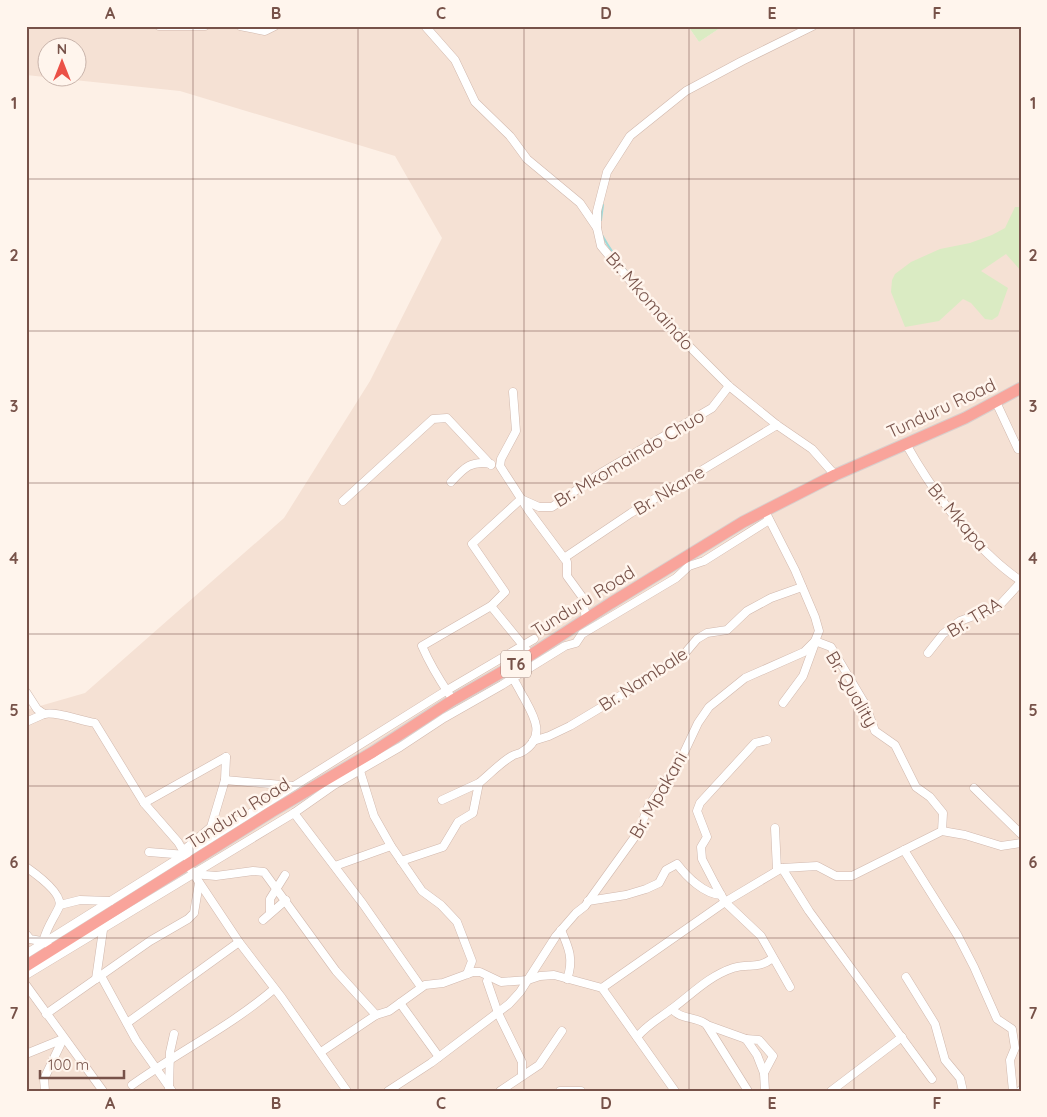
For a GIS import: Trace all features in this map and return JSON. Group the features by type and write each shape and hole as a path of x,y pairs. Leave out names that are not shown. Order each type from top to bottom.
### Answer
{"highway":[{"name":"Tunduru Road","path":"26,966 49,946 188,861 298,790 373,752 450,695 509,674 527,650 586,620 695,551 767,516 834,475 906,444 996,402 1021,388"}],"street":[{"path":"159,26 204,26"},
{"path":"240,26 265,31 275,26"},
{"path":"425,26 455,60 475,102 510,136 527,159 580,203 597,228"},
{"name":"Br. Mkomaindo","path":"813,26 686,91 630,136 607,172 597,210 597,228 602,246 663,320 729,386 777,425 812,449 834,475"},
{"name":"Br. Mkomaindo Chuo","path":"521,499 539,507 552,507 601,473 712,408 729,386"},
{"path":"514,392 516,431 501,459 500,466 521,499 564,558 567,576 583,598 586,620"},
{"path":"996,402 1018,449"},
{"path":"343,501 433,419 440,417 447,418 491,464"},
{"name":"Br. Nkane","path":"564,558 631,513 777,425"},
{"name":"Br. Mkapa","path":"906,444 928,484 1005,570 1021,581"},
{"path":"451,482 467,465 479,462 500,466"},
{"path":"521,499 472,544 505,592 490,606 422,646 450,695 527,650 534,639"},
{"path":"26,954 49,946 110,901 188,861 294,813 334,785 360,771 444,718 509,674 565,646 576,643 582,634 676,578 689,566 704,561 767,516"},
{"name":"Br. Quality","path":"767,516 802,587 819,631 815,641 831,647 865,704 875,731 895,745 916,787 930,796 943,812 942,831"},
{"name":"Br. TRA","path":"928,653 943,634 960,621 998,607 1021,581"},
{"name":"Br. Nambale","path":"442,800 479,783 511,756 523,752 532,741 549,736 570,726 625,693 686,652 694,646 697,639 707,633 727,630 747,611 771,598 802,587"},
{"path":"490,606 527,650"},
{"path":"783,703 803,676 815,641"},
{"name":"Br. Mpakani","path":"388,1091 439,1058 498,1013 520,992 561,930 588,901 639,831 648,807 680,758 698,723 709,707 744,678 804,652 815,641"},
{"path":"509,674 534,714 537,726 532,741"},
{"path":"26,692 37,709 44,714"},
{"path":"26,722 52,712 80,721 95,722 144,803 188,861 199,883 239,942 321,1052 347,1091"},
{"path":"767,740 756,743 700,803 697,811 707,837 701,847 702,859 723,898 761,936 790,986"},
{"path":"26,975 103,930 188,861 211,827 225,780 226,757 187,781 144,803"},
{"path":"360,771 374,816 391,846 422,891 441,905 457,922 472,961 480,972 501,982 528,980 540,976 554,975 602,988 675,1091"},
{"path":"291,777 298,790"},
{"path":"225,780 289,787 298,790"},
{"path":"401,862 443,847 458,822 474,813 479,783"},
{"path":"974,788 1021,834"},
{"path":"294,813 335,866 421,987"},
{"path":"775,828 779,869 932,1079"},
{"path":"602,988 723,898 779,869 817,866 836,876 852,876 942,831 965,835 1001,846 1021,843"},
{"path":"335,866 391,846"},
{"path":"904,850 958,936 997,1019 1012,1029 1015,1048 1010,1060 1013,1091"},
{"path":"148,852 188,861 216,876 260,870 264,872 336,971 376,1015"},
{"path":"588,901 626,895 646,889 659,883 666,870 677,864 684,873 711,895 723,898"},
{"path":"26,867 55,891 60,905"},
{"path":"270,912 270,899 285,875"},
{"path":"46,1014 194,913 199,883"},
{"path":"49,946 44,939 47,928 60,905 80,900 110,901"},
{"path":"263,920 286,900"},
{"path":"103,930 98,978 170,1090"},
{"path":"561,930 570,950 572,966 568,978"},
{"path":"26,934 30,940 49,946"},
{"path":"127,1023 239,942"},
{"path":"637,1037 646,1026 672,1009 711,978 735,967 762,966 773,958"},
{"path":"467,974 472,961"},
{"path":"321,1052 376,1015 389,1011 421,987 443,983 467,974 480,972"},
{"path":"489,977 487,981 498,1013 522,1062 522,1076"},
{"path":"906,977 936,1024 945,1060 960,1078 963,1091"},
{"path":"26,985 103,1091"},
{"path":"132,1086 169,1059 242,1014 274,989"},
{"path":"400,1003 439,1058"},
{"path":"672,1009 676,1014 700,1020 716,1030 746,1039 759,1040 773,1056 764,1073"},
{"path":"706,1024 748,1091"},
{"path":"500,1091 539,1065 562,1031"},
{"path":"170,1090 169,1059 174,1034"},
{"path":"830,1091 902,1037"},
{"path":"26,1054 63,1038"},
{"path":"44,1091 44,1079 63,1038"},
{"path":"746,1039 758,1056 764,1073 765,1091"},
{"path":"560,1091 581,1091"}],"shaded area":[{"path":"26,26 688,26 699,42 723,26 1021,26 1021,1091 26,1091 26,710 85,693 284,518 370,381 442,238 395,156 180,91 88,81 88,38 38,38 38,76 26,75"}],"green space":[{"path":"688,26 723,26 699,42"},
{"path":"1015,207 1021,207 1021,271 1006,254 981,271 1008,288 998,316 992,320 985,319 971,303 963,299 939,321 905,327 891,292 892,280 895,274 911,262 940,249 970,243 1005,228"}],"waterway":[{"path":"601,220 603,205"},
{"path":"602,235 629,274 682,333"}]}
